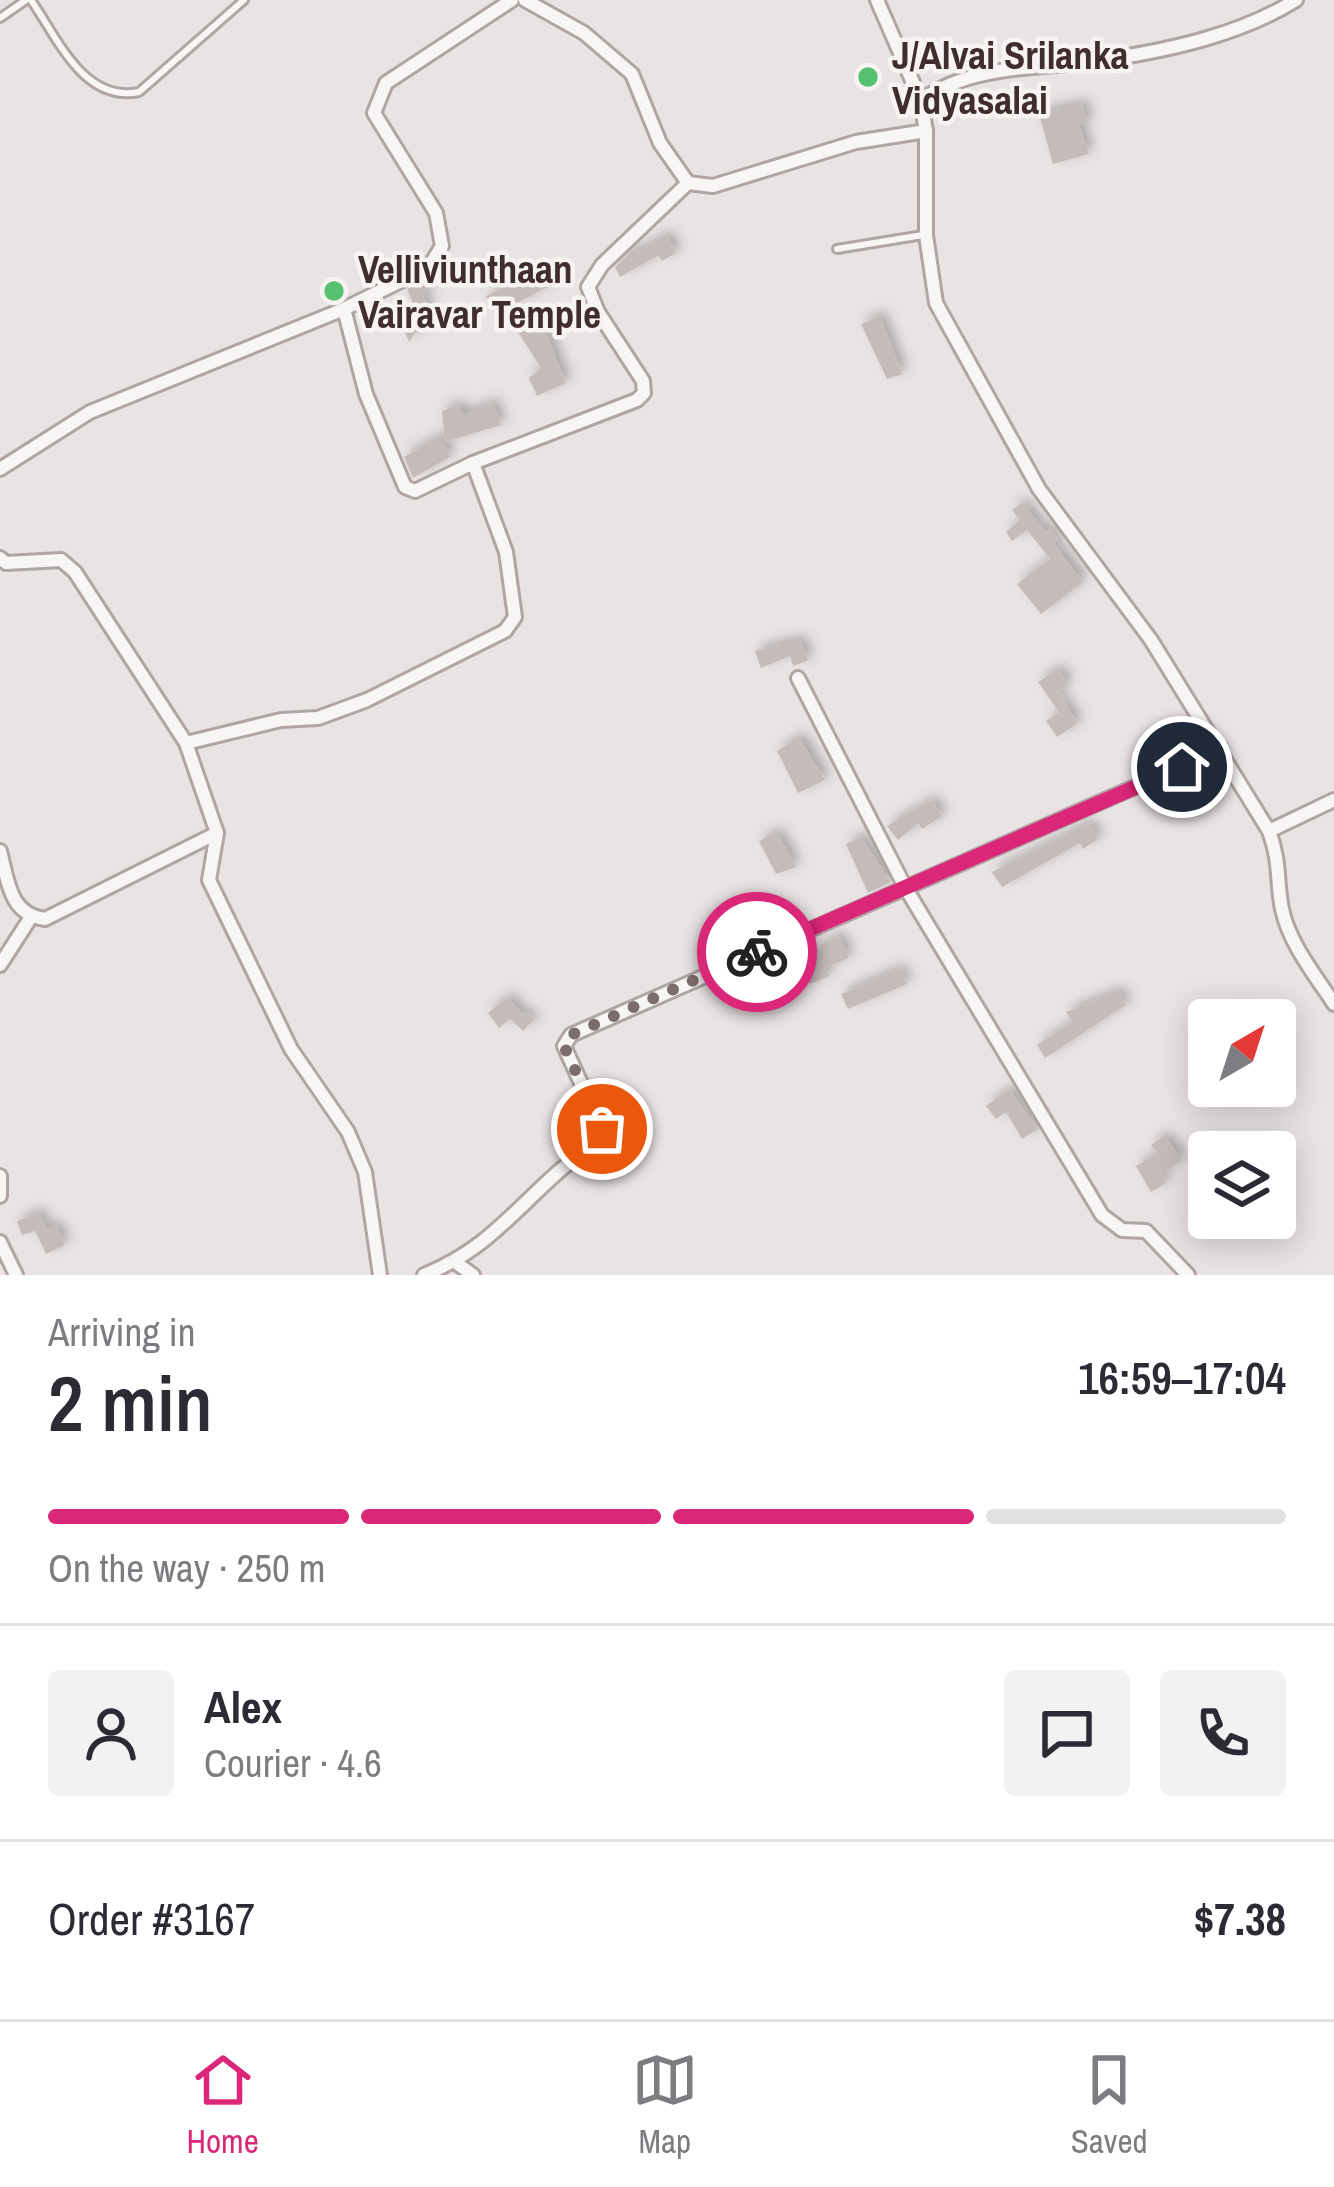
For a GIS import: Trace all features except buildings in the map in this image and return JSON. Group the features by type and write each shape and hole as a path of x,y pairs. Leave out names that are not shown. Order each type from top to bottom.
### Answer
{"street":[{"path":"0,469 90,412 344,309 430,267 442,246 436,213 374,113 377,97 386,83 512,0"},
{"path":"525,0 584,33 632,74 660,142 688,183 713,186 856,142 926,131"},
{"path":"877,0 921,101 926,131 926,235 936,303 1039,489 1151,640 1222,749 1269,832 1281,865 1282,908 1302,957 1334,1004"},
{"path":"921,101 935,90 991,73 1112,59 1212,37 1272,6 1296,0"},
{"path":"344,309 366,394 405,487 415,491 473,463 638,400 644,393 643,381 588,287 602,265 688,183"},
{"path":"186,743 281,720 318,718 367,700 505,631 515,617 506,552 473,463"},
{"path":"0,558 6,563 61,560 75,572 186,743 217,832 209,880 291,1049 348,1132 365,1172 380,1275"},
{"path":"798,678 905,887 1102,1215 1122,1231 1146,1232 1188,1275"},
{"path":"424,1275 491,1240 559,1171 597,1144 602,1129 564,1046 571,1035 1222,749"},
{"path":"1269,832 1334,800"},
{"path":"0,851 14,903 31,917 45,919 217,832"},
{"path":"0,965 31,917"},
{"path":"0,1176 0,1196"},
{"path":"0,1242 16,1275"},
{"path":"454,1262 473,1275"}],"lane":[{"path":"0,18 28,0 92,86 120,96 139,92 244,0"},
{"path":"837,250 926,235"}],"way so far":[{"path":"602,1129 598,1112 569,1063 564,1046 571,1035 757,952"}],"place":[{"name":"J/Alvai Srilanka Vidyasalai","path":"868,77"},
{"name":"Velliviunthaan Vairavar Temple","path":"334,291"}],"route":[{"path":"757,952 1182,767"}]}
